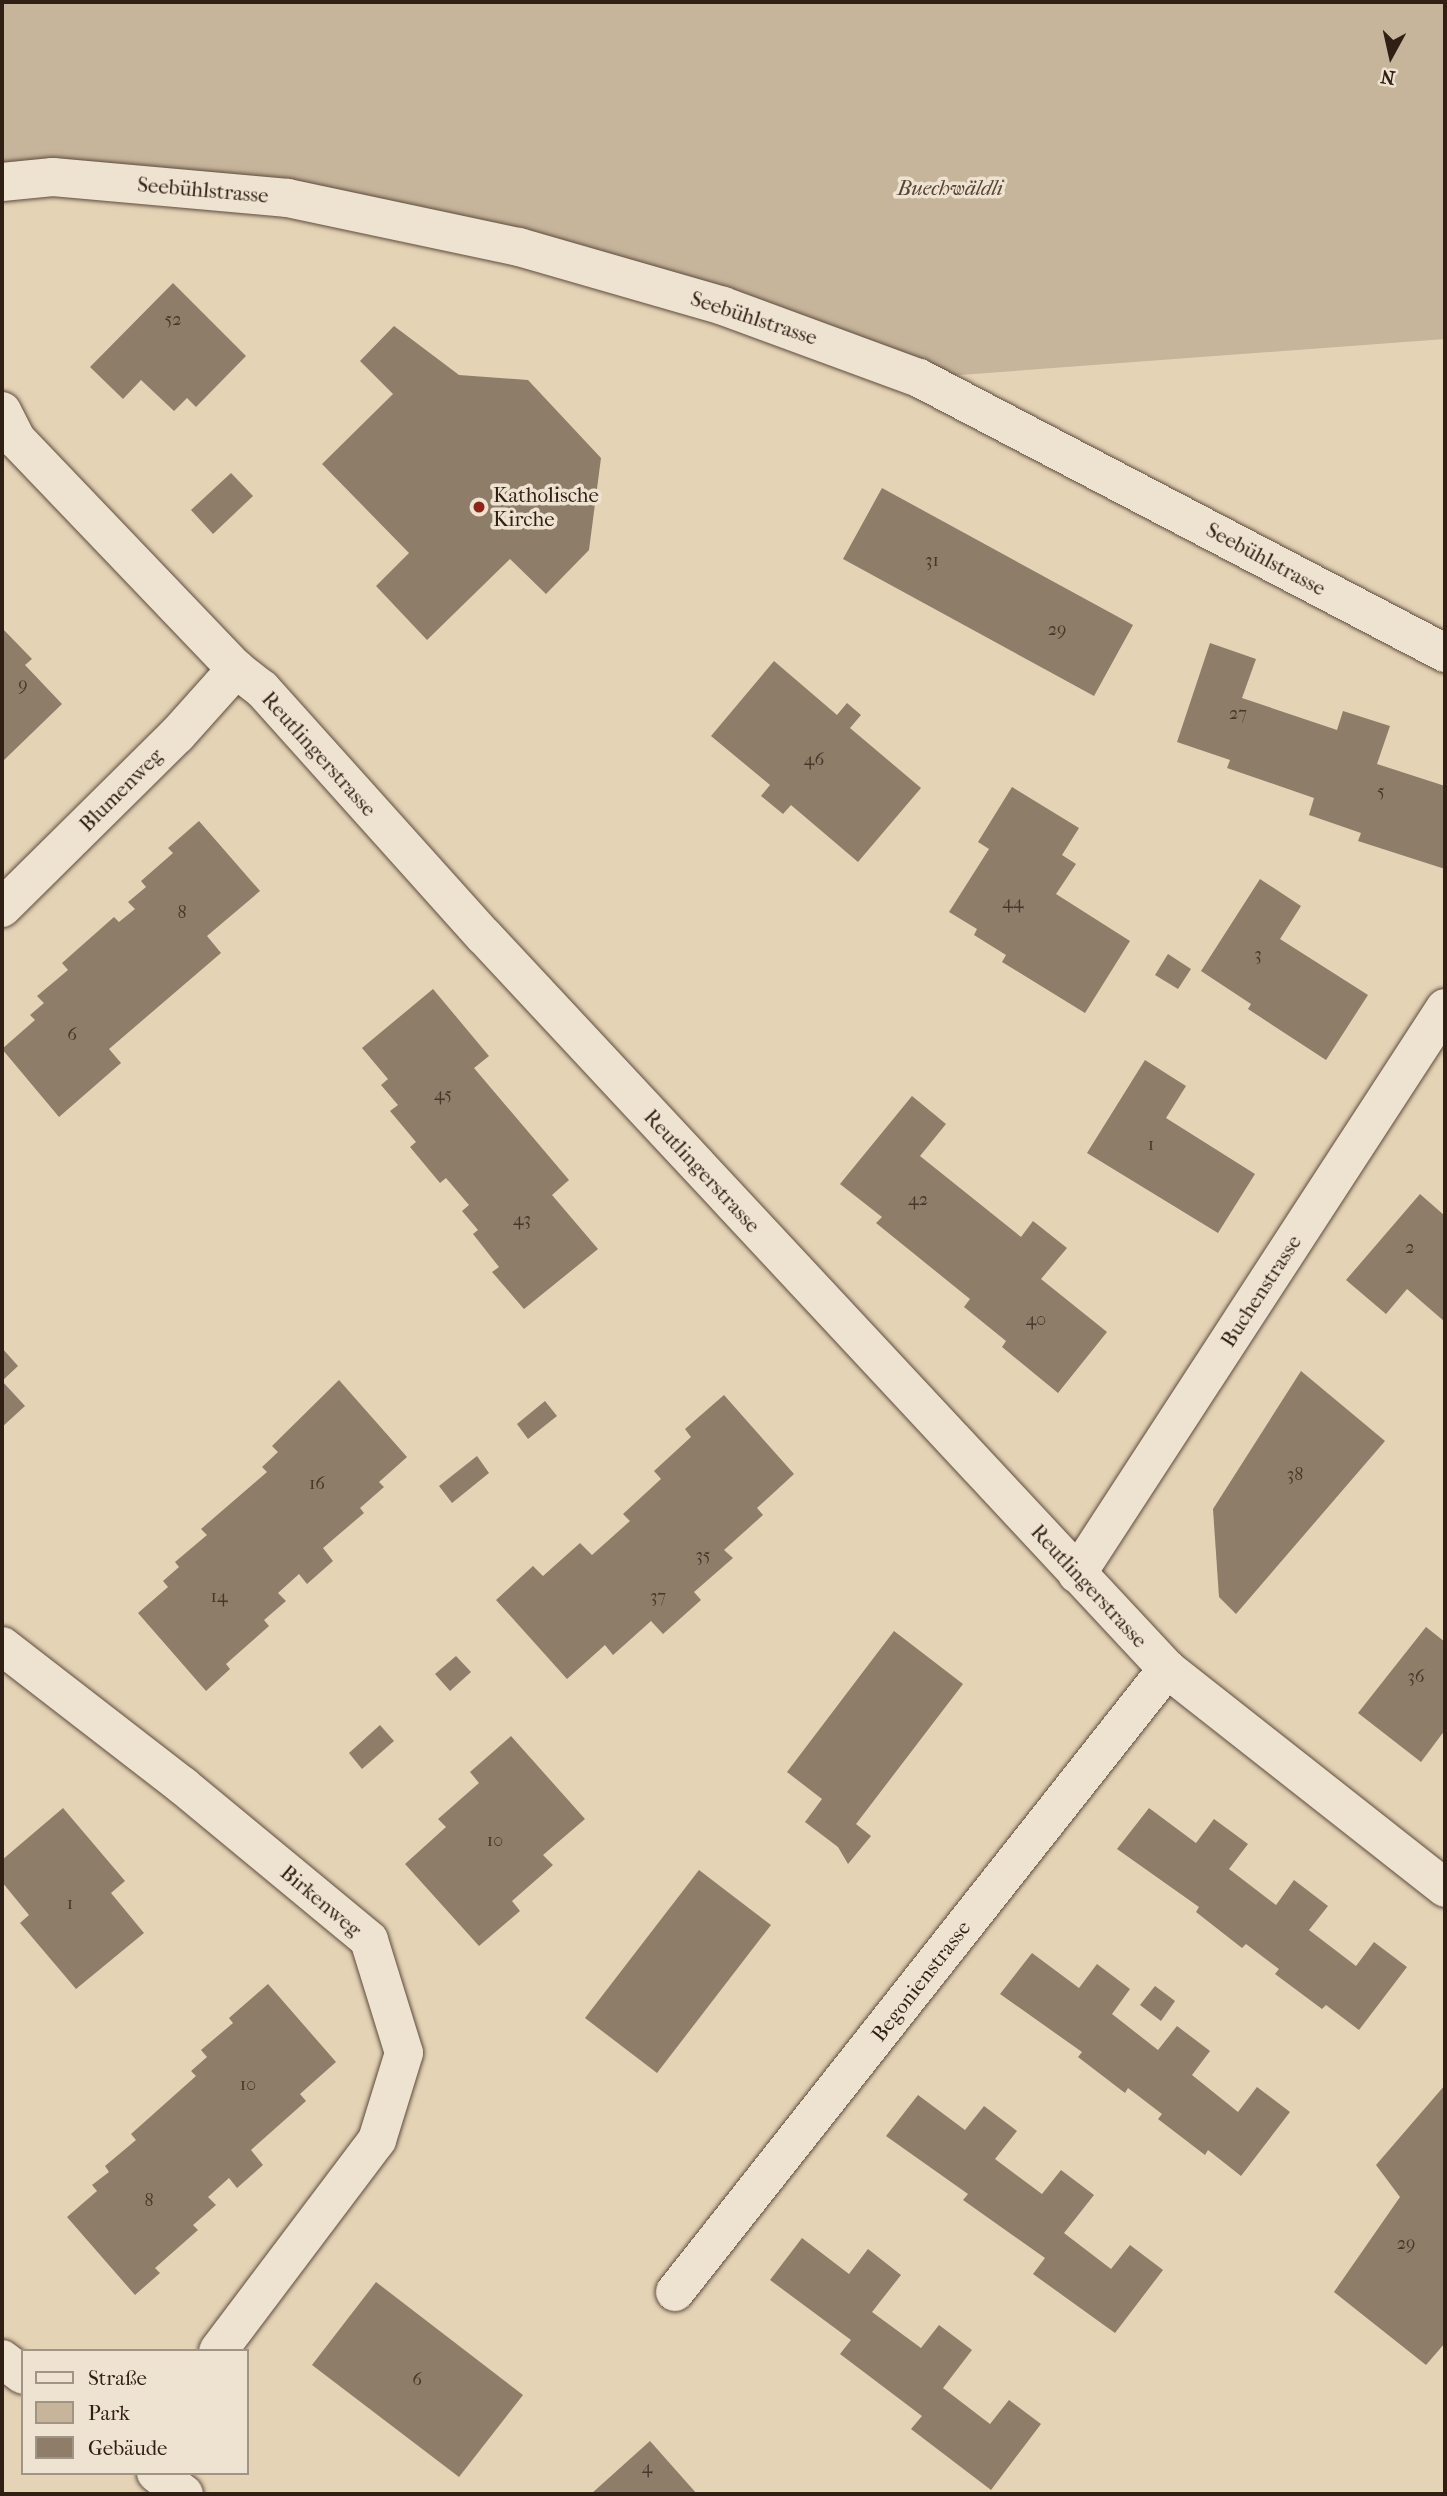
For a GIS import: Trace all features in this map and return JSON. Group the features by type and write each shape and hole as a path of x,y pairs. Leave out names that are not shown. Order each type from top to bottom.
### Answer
{"street":[{"name":"Seebühlstrasse","path":"2,182 52,177 288,198 519,247 736,310 919,378 1445,653"},
{"name":"Reutlingerstrasse","path":"2,411 18,440 236,669 262,689 413,859 1167,1669 1445,1888"},
{"name":"Blumenweg","path":"2,908 177,735 236,669"},
{"name":"Buchenstrasse","path":"1077,1574 1445,1008"},
{"name":"Birkenweg","path":"2,1646 183,1786 369,1940 404,2053 377,2140 220,2349"},
{"name":"Begonienstrasse","path":"675,2292 1167,1669"},
{"path":"2,2359 21,2373"},
{"path":"159,2475 184,2494"}],"green space":[{"name":"Buechwäldli","path":"2,2 1445,2 1445,339 919,378 288,198 2,182"}],"building":[{"path":"173,283 246,356 196,407 187,398 174,411 141,380 123,399 90,367"},
{"name":"Katholische Kirche","path":"394,326 459,375 528,380 601,458 589,550 546,594 510,559 427,640 376,586 409,553 322,464 393,394 360,361"},
{"path":"231,473 253,496 213,534 191,510"},
{"path":"882,488 1133,625 1094,696 843,559"},
{"path":"2,628 32,659 25,665 62,704 2,762"},
{"path":"1210,643 1256,659 1242,698 1337,730 1343,711 1390,726 1377,764 1445,786 1445,869 1358,841 1361,833 1309,815 1314,798 1227,768 1230,760 1177,742"},
{"path":"774,661 837,715 847,703 861,715 850,728 921,788 858,862 791,805 783,814 761,796 770,785 711,736"},
{"path":"1012,787 1079,828 1062,855 1076,864 1056,894 1130,941 1085,1013 1002,962 1006,955 974,935 977,929 949,912 989,849 978,842"},
{"path":"199,821 260,891 207,936 221,953 109,1049 121,1063 59,1117 2,1049 35,1020 30,1015 44,1003 37,996 68,970 62,963 114,917 119,922 135,909 128,902 146,887 141,881 173,853 168,848"},
{"path":"1260,879 1301,906 1280,939 1368,995 1326,1060 1248,1009 1251,1004 1201,971"},
{"path":"1168,954 1191,969 1178,989 1155,975"},
{"path":"433,989 489,1056 474,1068 569,1180 552,1195 598,1249 524,1309 492,1272 499,1267 473,1234 478,1230 462,1211 469,1205 446,1178 440,1183 410,1147 416,1142 390,1111 398,1105 381,1085 388,1079 362,1048"},
{"path":"1145,1060 1186,1086 1166,1118 1255,1174 1218,1233 1087,1153"},
{"path":"912,1096 946,1124 920,1156 1021,1237 1033,1221 1067,1248 1041,1279 1107,1332 1058,1393 1002,1347 1006,1341 964,1307 970,1299 876,1223 882,1217 840,1184"},
{"path":"1420,1194 1445,1216 1445,1322 1407,1289 1386,1314 1346,1280"},
{"path":"2,1348 18,1366 2,1381"},
{"path":"1301,1371 1385,1441 1236,1614 1219,1597 1213,1509"},
{"path":"339,1380 407,1457 379,1482 384,1487 360,1508 364,1513 323,1548 333,1561 307,1584 299,1574 278,1593 286,1601 264,1620 269,1626 226,1664 230,1669 206,1691 138,1613 168,1587 163,1581 179,1567 175,1562 207,1535 201,1529 267,1472 262,1467 278,1452 272,1446"},
{"path":"2,1381 25,1406 2,1427"},
{"path":"724,1395 794,1474 757,1508 763,1515 724,1550 733,1558 694,1592 701,1600 663,1634 651,1621 613,1655 605,1645 567,1679 496,1600 533,1566 543,1576 580,1543 592,1555 630,1521 623,1514 661,1479 654,1471 691,1437 685,1429"},
{"path":"545,1401 557,1416 528,1439 517,1424"},
{"path":"477,1456 489,1473 452,1503 439,1486"},
{"path":"1426,1627 1445,1642 1445,1730 1421,1762 1358,1713"},
{"path":"894,1631 963,1684 856,1824 871,1836 848,1864 838,1847 805,1822 822,1799 787,1772"},
{"path":"456,1656 471,1672 450,1691 435,1674"},
{"path":"380,1725 394,1741 362,1769 349,1753"},
{"path":"511,1736 585,1819 543,1855 553,1865 512,1901 520,1911 479,1946 405,1864 446,1827 438,1819 479,1783 470,1772"},
{"path":"63,1808 125,1881 111,1893 144,1933 76,1989 20,1923 29,1915 2,1882 2,1860"},
{"path":"1149,1808 1196,1843 1214,1819 1248,1844 1229,1869 1276,1905 1294,1880 1328,1906 1309,1930 1356,1966 1374,1942 1407,1967 1359,2030 1326,2005 1322,2009 1275,1974 1279,1969 1246,1944 1242,1948 1196,1912 1199,1907 1117,1849"},
{"path":"699,1870 771,1925 657,2073 585,2018"},
{"path":"1032,1953 1079,1988 1097,1964 1130,1989 1112,2014 1158,2050 1177,2026 1210,2051 1192,2075 1238,2112 1257,2087 1290,2112 1241,2176 1208,2150 1205,2155 1158,2119 1162,2114 1128,2088 1125,2093 1078,2057 1082,2052 1000,1994"},
{"path":"268,1984 336,2062 300,2094 306,2101 251,2150 263,2165 237,2188 229,2178 208,2197 216,2205 193,2225 198,2230 155,2268 160,2273 135,2295 67,2217 97,2191 92,2185 109,2172 105,2166 136,2140 131,2134 196,2076 191,2071 207,2057 201,2050 233,2023 229,2018"},
{"path":"1155,1986 1175,2001 1161,2021 1140,2005"},
{"path":"1445,2085 1445,2343 1426,2365 1334,2292 1400,2197 1376,2165"},
{"path":"918,2095 965,2130 984,2106 1017,2131 995,2159 1042,2194 1061,2170 1094,2195 1064,2233 1111,2269 1130,2245 1163,2270 1115,2333 1033,2274 1045,2258 963,2200 968,2194 886,2136"},
{"path":"802,2238 849,2274 868,2249 901,2275 872,2312 921,2348 939,2325 972,2350 943,2388 990,2424 1009,2400 1041,2424 991,2490 911,2429 922,2416 840,2354 851,2340 770,2280"},
{"path":"376,2282 523,2395 459,2477 312,2365"},
{"path":"650,2441 697,2494 591,2494"}],"place":[{"name":"Katholische Kirche","path":"479,507"}]}
